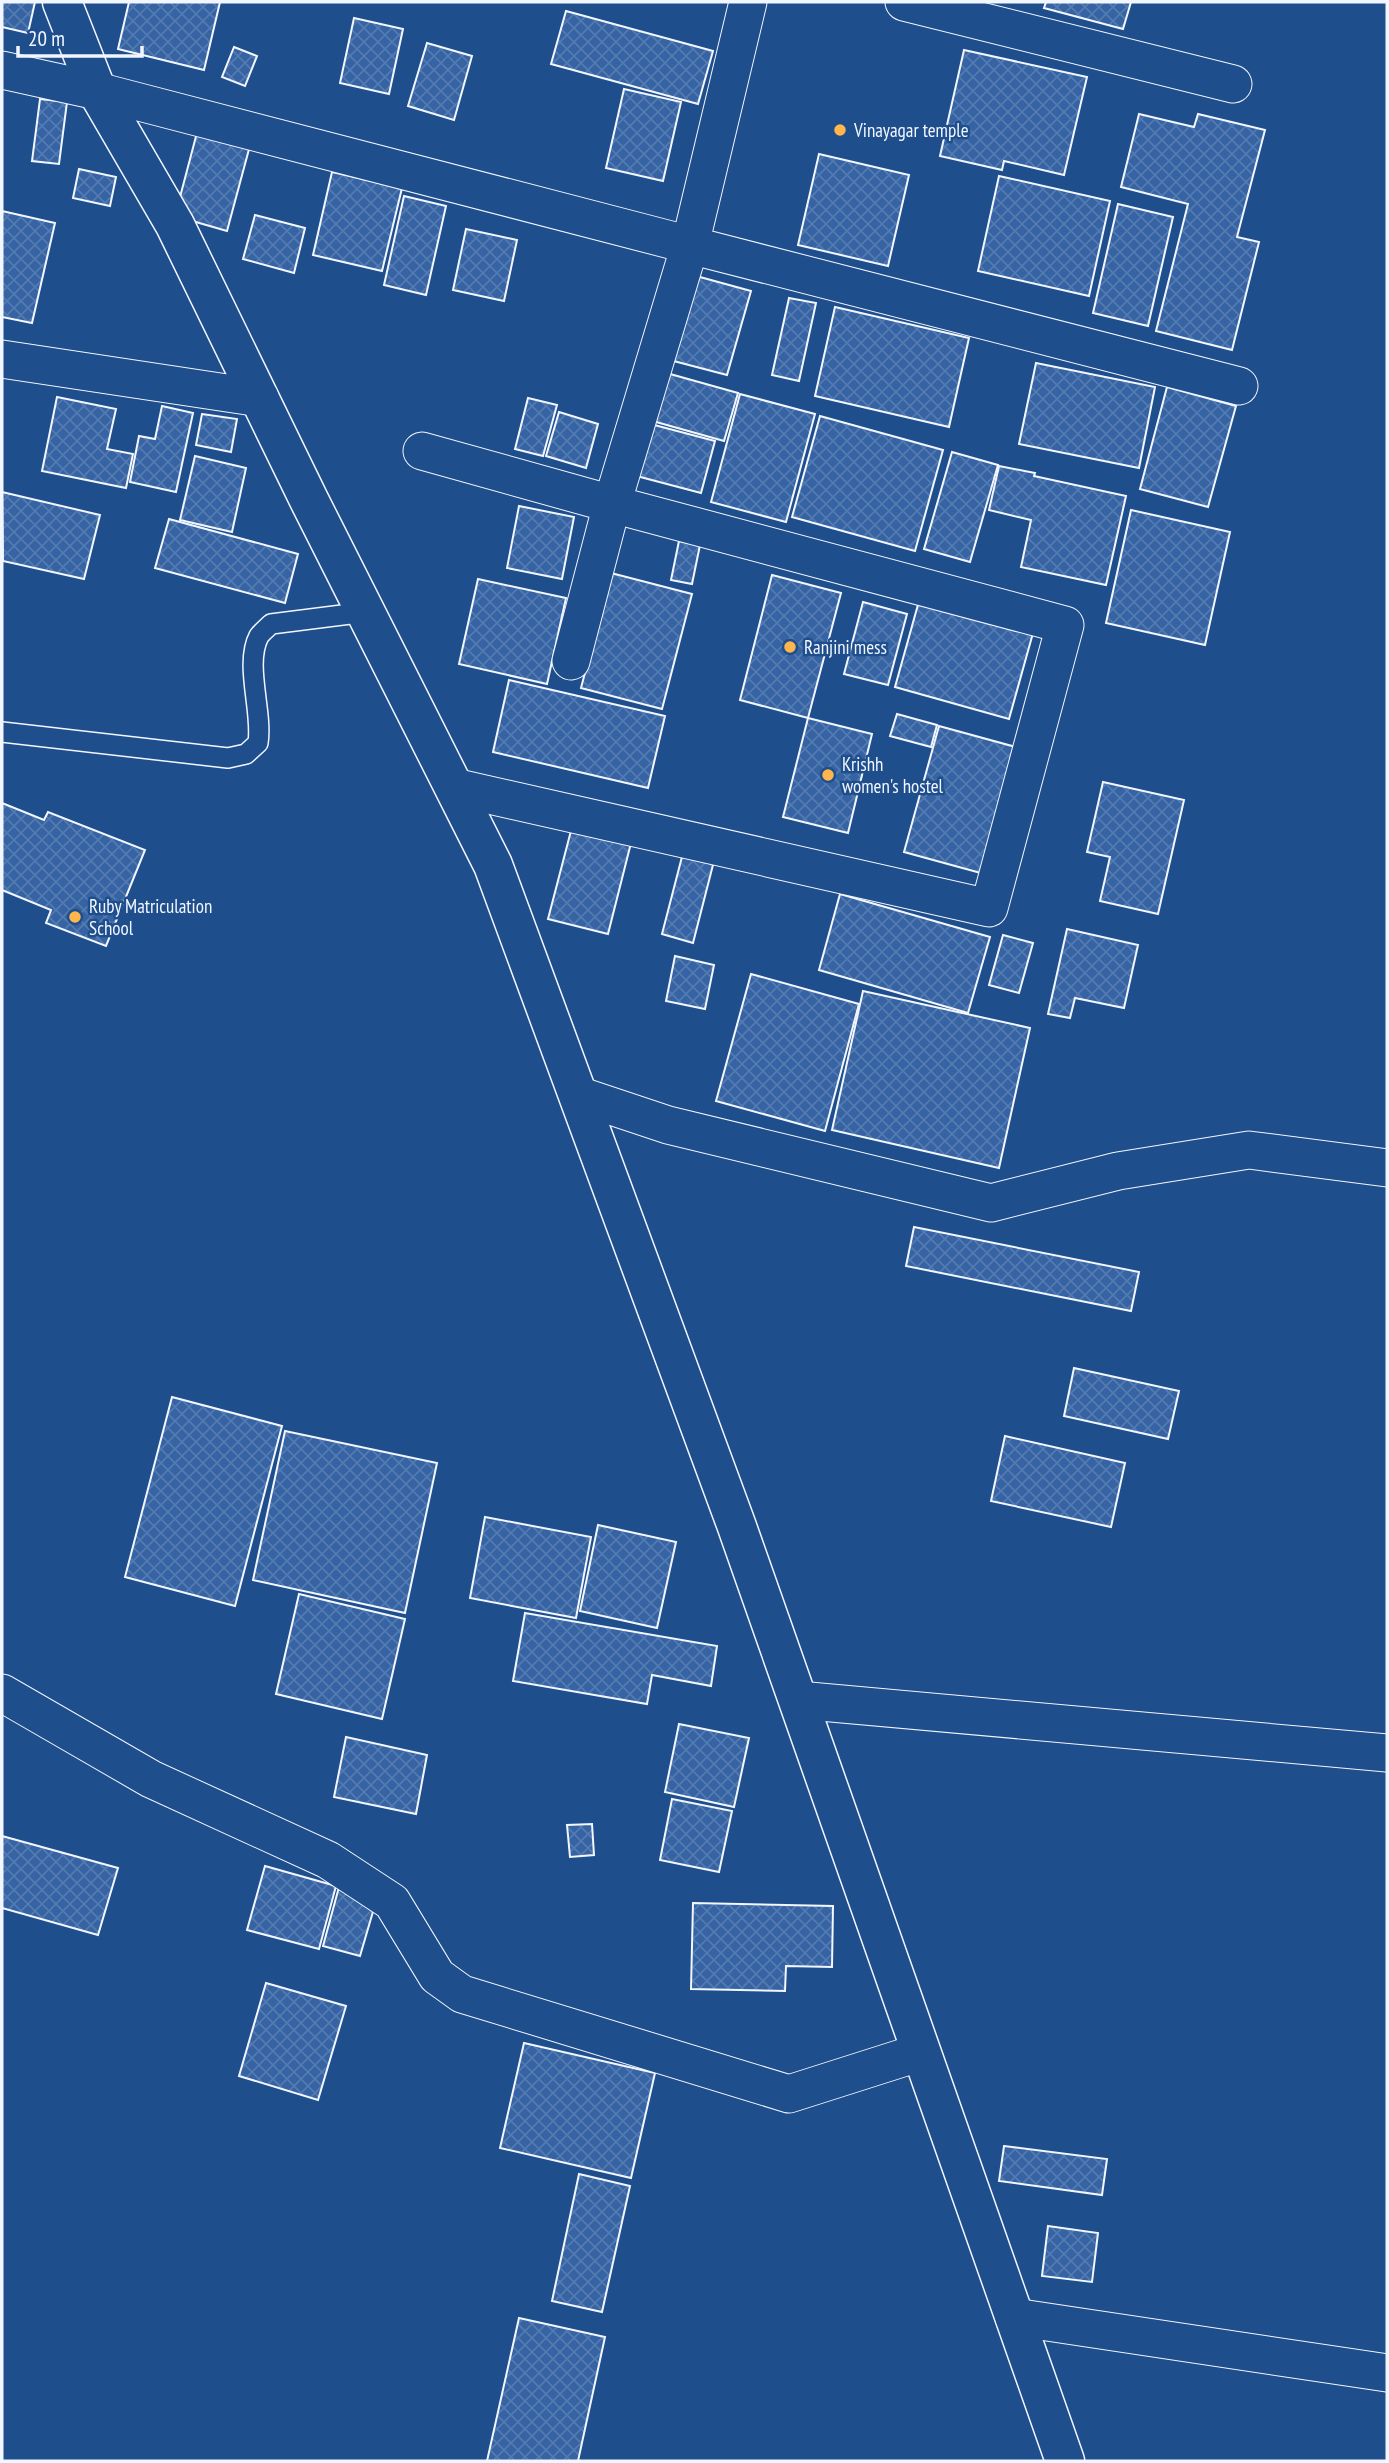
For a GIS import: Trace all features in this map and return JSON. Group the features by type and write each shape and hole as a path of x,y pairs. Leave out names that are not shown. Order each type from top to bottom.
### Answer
{"street":[{"path":"62,2 97,91 175,225 493,865 736,1524 1065,2461"},
{"path":"571,661 612,505 690,246 748,2"},
{"path":"904,2 1233,84"},
{"path":"2,70 97,91 1239,386"},
{"path":"2,359 260,398"},
{"path":"422,452 1065,625 989,908 454,787"},
{"path":"578,1095 668,1125 991,1203 1118,1171 1249,1150 1387,1168"},
{"path":"2,1693 151,1779 328,1860 392,1902 437,1976 463,1994 789,2094 921,2052"},
{"path":"798,1700 1387,1753"},
{"path":"1014,2317 1387,2373"}],"lane":[{"path":"2,732 228,758 246,754 258,743 260,730 253,658 259,636 271,624 366,612"}],"building":[{"path":"2,2 35,2 28,33 2,27"},
{"path":"129,2 220,2 204,70 118,49"},
{"path":"1046,2 1131,2 1123,29 1044,8"},
{"path":"566,11 713,51 698,104 551,64"},
{"path":"354,18 403,29 389,94 340,83"},
{"path":"427,43 472,56 454,120 408,106"},
{"path":"234,47 257,56 245,86 222,77"},
{"path":"964,50 1087,77 1064,175 1004,161 1002,170 940,156"},
{"path":"624,89 681,102 663,181 606,168"},
{"path":"40,99 67,102 59,164 32,161"},
{"path":"1139,114 1194,127 1198,114 1265,130 1237,237 1259,242 1232,350 1156,331 1188,204 1121,187"},
{"path":"199,125 252,138 227,231 175,216"},
{"path":"819,154 909,175 888,266 798,245"},
{"path":"79,169 116,177 110,206 73,198"},
{"path":"332,172 402,188 382,271 313,255"},
{"path":"999,176 1110,201 1089,296 978,271"},
{"path":"404,196 446,206 426,295 384,285"},
{"path":"1118,204 1173,217 1148,326 1093,313"},
{"path":"2,211 55,223 32,323 2,317"},
{"path":"255,215 305,228 294,273 243,259"},
{"path":"466,229 517,240 504,301 453,290"},
{"path":"689,274 751,291 727,375 666,359"},
{"path":"789,298 816,303 799,381 772,375"},
{"path":"835,307 969,338 949,427 815,396"},
{"path":"1036,363 1155,387 1139,468 1019,444"},
{"path":"663,372 738,393 724,441 649,420"},
{"path":"1167,387 1236,406 1208,507 1140,489"},
{"path":"740,394 815,414 786,522 711,502"},
{"path":"57,397 116,409 107,449 133,454 126,488 42,471"},
{"path":"528,398 557,405 543,456 515,449"},
{"path":"162,406 193,413 176,492 130,482 139,436 155,439"},
{"path":"559,412 598,424 586,468 546,456"},
{"path":"202,414 237,419 231,452 196,445"},
{"path":"820,416 943,450 915,551 792,517"},
{"path":"643,422 715,441 701,493 629,474"},
{"path":"952,452 998,465 970,562 924,549"},
{"path":"195,456 246,468 232,532 180,520"},
{"path":"999,466 1126,496 1106,585 1021,567 1031,520 989,510"},
{"path":"2,492 100,515 84,579 3,561"},
{"path":"519,506 574,517 562,579 507,568"},
{"path":"1131,510 1230,532 1205,645 1106,623"},
{"path":"169,519 298,554 285,603 155,568"},
{"path":"679,541 700,545 692,584 671,580"},
{"path":"611,573 692,594 662,709 581,688"},
{"name":"Ranjini mess","path":"772,575 841,593 808,718 740,700"},
{"path":"478,579 566,598 547,684 459,664"},
{"path":"919,601 1033,633 1009,719 895,687"},
{"path":"863,602 907,614 888,685 844,674"},
{"path":"509,680 665,716 648,788 493,752"},
{"path":"897,714 937,725 931,747 890,736"},
{"name":"Krishh women's hostel","path":"808,718 872,734 848,833 783,817"},
{"path":"939,726 1023,749 988,875 904,852"},
{"path":"1103,782 1184,800 1158,914 1100,901 1110,857 1087,852"},
{"path":"2,803 44,820 48,812 145,850 106,946 46,923 51,910 2,890"},
{"path":"573,823 632,839 608,934 548,919"},
{"path":"684,849 715,857 693,943 662,934"},
{"path":"840,894 990,937 968,1013 819,970"},
{"path":"1067,929 1138,945 1124,1008 1075,998 1070,1018 1048,1014"},
{"path":"1003,935 1033,943 1019,993 989,985"},
{"path":"675,956 714,965 705,1009 666,1001"},
{"path":"751,974 859,1004 825,1131 716,1101"},
{"path":"863,991 1030,1028 999,1168 832,1130"},
{"path":"914,1227 1139,1272 1131,1311 906,1266"},
{"path":"1074,1368 1179,1391 1168,1439 1064,1416"},
{"path":"172,1397 282,1426 235,1606 125,1577"},
{"path":"285,1431 437,1463 405,1613 253,1580"},
{"path":"1005,1436 1125,1463 1111,1527 991,1501"},
{"path":"485,1517 591,1537 576,1618 470,1598"},
{"path":"598,1525 676,1542 657,1628 580,1611"},
{"path":"299,1594 405,1619 382,1719 276,1694"},
{"path":"525,1613 717,1646 711,1686 652,1675 647,1704 513,1681"},
{"path":"679,1724 749,1738 734,1807 665,1792"},
{"path":"346,1737 427,1755 416,1814 334,1797"},
{"path":"672,1799 732,1811 719,1872 660,1860"},
{"path":"592,1824 594,1855 570,1857 567,1825"},
{"path":"2,1836 118,1868 98,1935 2,1908"},
{"path":"265,1866 336,1886 319,1949 247,1930"},
{"path":"339,1887 377,1898 360,1956 323,1946"},
{"path":"693,1903 833,1906 832,1967 786,1966 785,1991 691,1989"},
{"path":"266,1983 346,2006 318,2100 239,2076"},
{"path":"524,2043 655,2073 631,2178 500,2148"},
{"path":"1004,2146 1107,2159 1102,2195 999,2181"},
{"path":"579,2174 630,2186 602,2312 552,2301"},
{"path":"1048,2226 1098,2233 1092,2282 1042,2276"},
{"path":"519,2318 605,2337 578,2461 487,2461"}],"place":[{"name":"Vinayagar temple","path":"840,130"},
{"name":"Ranjini mess","path":"790,647"},
{"name":"Krishh women's hostel","path":"828,775"},
{"name":"Ruby Matriculation School","path":"75,917"}]}
